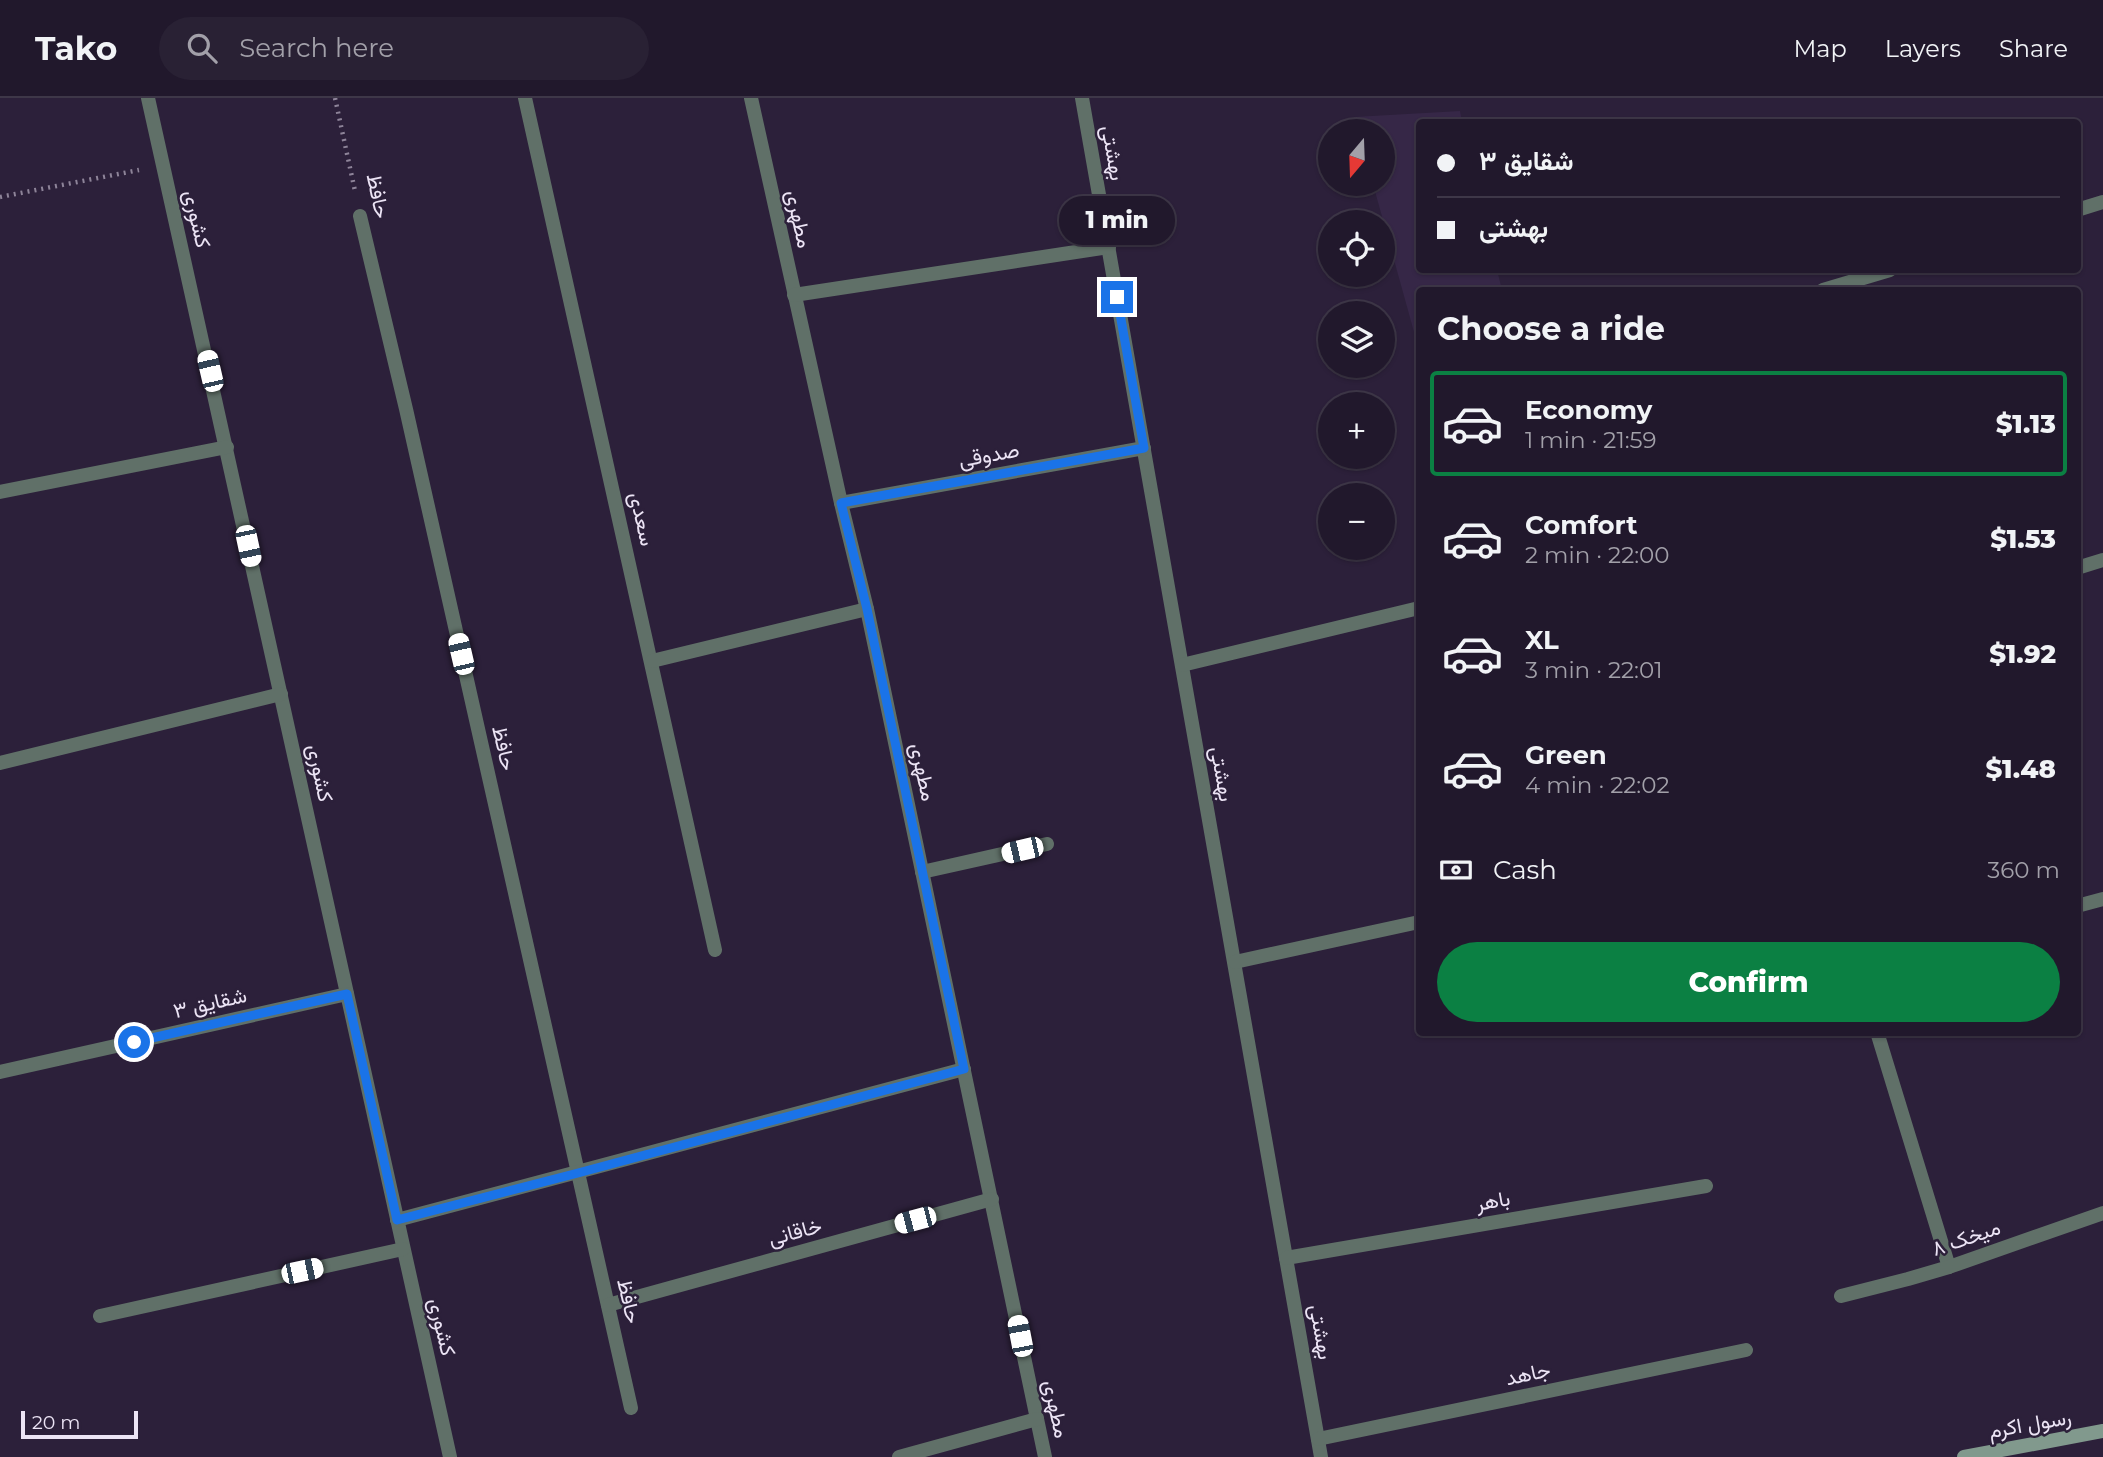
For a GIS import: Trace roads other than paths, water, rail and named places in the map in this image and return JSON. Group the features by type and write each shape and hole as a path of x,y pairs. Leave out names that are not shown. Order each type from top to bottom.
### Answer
{"street":[{"name":"کشوری","path":"148,98 450,1457"},
{"name":"سعدی","path":"526,98 715,950"},
{"name":"مطهری","path":"751,98 867,609 1045,1457"},
{"name":"بهشتی","path":"1082,98 1321,1457"},
{"path":"2081,209 2103,202"},
{"name":"حافظ","path":"360,216 631,1408"},
{"path":"794,295 1109,247"},
{"path":"1834,287 1879,273"},
{"path":"0,492 227,447"},
{"name":"صدوقی","path":"841,503 1144,448"},
{"path":"2081,567 2103,560"},
{"path":"652,662 867,609"},
{"path":"1182,665 1416,609"},
{"path":"0,763 281,694"},
{"path":"922,872 1047,844"},
{"path":"2081,905 2103,899"},
{"path":"1234,962 1416,923"},
{"name":"شقایق ۳","path":"0,1072 347,994"},
{"path":"1878,1036 1950,1267"},
{"path":"397,1220 964,1069"},
{"name":"باهر","path":"1286,1258 1706,1186"},
{"name":"خاقانی","path":"608,1305 992,1199"},
{"name":"میخک ۸","path":"1841,1296 1950,1267 2103,1213"},
{"path":"100,1316 403,1249"},
{"name":"جاهد","path":"1318,1439 1745,1350"},
{"path":"900,1457 1037,1419"},
{"name":"رسول اکرم","path":"1964,1457 2103,1432"}]}
